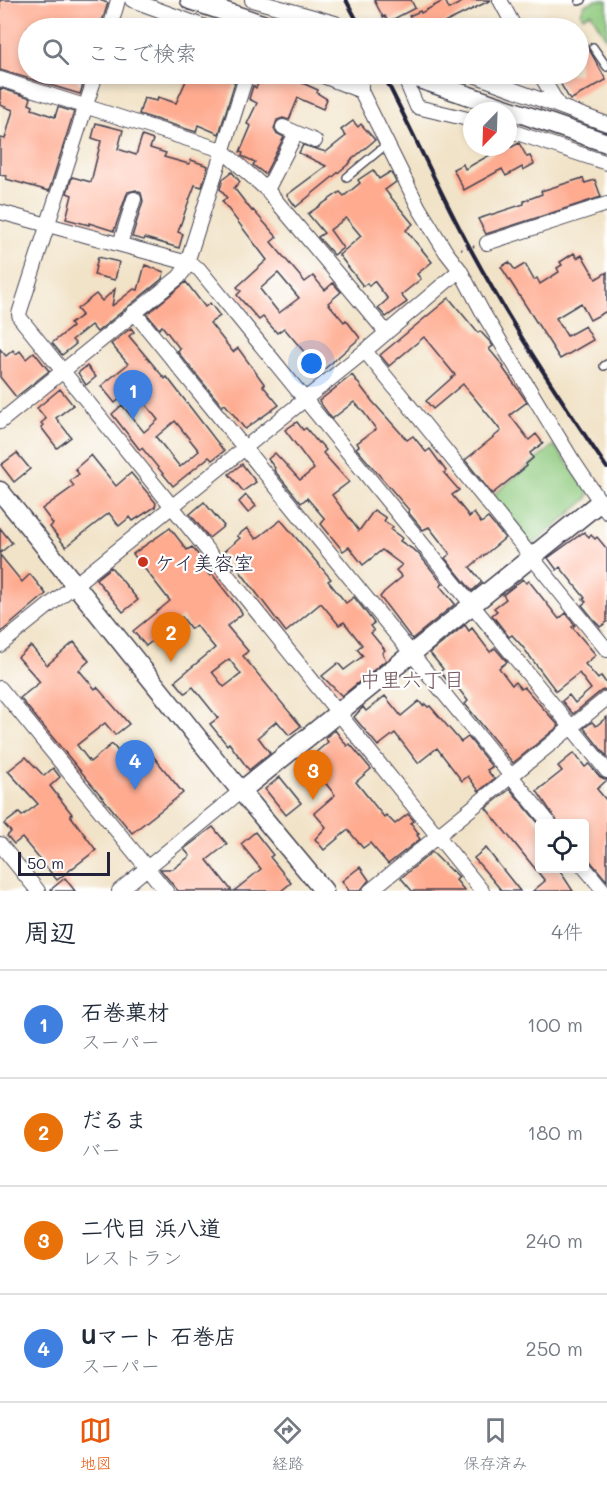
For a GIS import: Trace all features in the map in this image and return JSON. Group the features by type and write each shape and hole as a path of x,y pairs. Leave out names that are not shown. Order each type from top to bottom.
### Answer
{"street":[{"path":"113,18 118,0"},
{"path":"132,0 181,18"},
{"path":"190,0 243,18"},
{"path":"252,0 317,18"},
{"path":"500,0 510,18"},
{"path":"0,79 222,150 267,190 386,332"},
{"path":"93,84 19,314 20,318 482,891"},
{"path":"0,422 179,277 188,263 244,84"},
{"path":"343,84 361,91"},
{"path":"119,891 532,556 603,507 483,313 460,270 419,208 361,91 361,84"},
{"path":"408,84 417,107 463,118"},
{"path":"433,84 607,143"},
{"path":"498,84 607,124"},
{"path":"546,84 559,106"},
{"path":"267,190 290,130 315,141"},
{"path":"517,133 607,163"},
{"path":"120,244 134,199"},
{"path":"487,243 607,204"},
{"path":"0,212 188,263 199,269 607,771"},
{"path":"0,645 365,351 460,270"},
{"path":"134,312 546,819"},
{"path":"365,351 607,650"},
{"path":"0,490 324,891"},
{"path":"0,688 166,891"},
{"path":"370,891 607,698"},
{"path":"0,844 6,863 38,891"},
{"path":"589,872 604,891"}],"lane":[{"path":"593,47 607,67"},
{"path":"346,177 387,144"}],"path":[{"path":"446,252 487,243"}],"green space":[{"path":"596,0 607,0 607,40 591,13 583,17 581,13 584,5"},
{"path":"554,445 589,492 587,499 535,543 527,542 491,497"}],"building":[{"path":"0,0 99,0 108,3 103,18 18,18 18,75 0,70"},
{"path":"374,0 411,0 415,8 396,18 383,17"},
{"path":"445,0 449,9 466,0 491,0 454,18 410,18 409,16 420,11 421,13"},
{"path":"589,49 606,80 570,100 561,84 589,84"},
{"path":"47,84 80,84 83,85 80,94"},
{"path":"185,84 234,84 219,134 198,125 196,132 139,114 144,98 157,101 158,97 176,103"},
{"path":"258,84 304,84 318,90 317,93 327,99 323,109 298,98 289,120 283,118 277,120 274,129 276,133 284,137 265,174 253,165 255,162 242,156 243,153 240,152 251,126 247,124 257,103 249,99 253,86 256,88"},
{"path":"0,88 31,98 29,104 33,106 32,109 55,117 58,107 74,112 49,191 6,179 7,176 0,175 0,138 5,139 13,110 0,105"},
{"path":"353,121 358,127 361,124 375,140 296,207 287,195 326,166 299,153 303,145 326,152 346,136 341,130"},
{"path":"96,123 123,130 118,149 136,155 142,136 153,140 150,148 166,153 164,157 189,164 191,160 208,166 202,187 195,185 187,206 178,232 183,234 179,248 145,238 144,240 132,237 143,201 141,193 136,190 128,192 114,231 66,219 72,195 67,193 72,177 91,182 101,141 92,138"},
{"path":"519,143 534,164 523,170 522,167 506,176 502,169 464,190 453,169 463,164 465,169 488,156 517,156 517,144"},
{"path":"373,170 379,179 390,172 393,176 396,182 385,190 413,224 406,230 432,262 417,274 421,279 401,295 407,302 386,317 378,308 388,299 374,281 369,286 367,283 363,286 339,255 361,236 346,218 330,230 343,248 334,255 318,237 324,233 308,214 340,192 344,196 360,183 358,180"},
{"path":"232,172 240,182 234,188 277,237 271,242 305,282 313,276 325,290 333,283 341,292 328,303 344,322 346,320 360,338 321,372 284,328 277,333 263,317 259,320 237,295 241,291 237,287 267,260 222,201 227,198 220,189 223,179","holes":["278,273 299,298 279,313 260,289"]},
{"path":"583,178 585,183 595,180 601,197 486,234 478,219 524,204 524,201 542,194 541,191"},
{"path":"574,253 577,258 582,255 596,279 607,272 607,311 590,320 581,303 556,318 567,336 585,326 593,340 560,359 501,267 509,262 515,270 525,264 534,280 537,278 540,284 559,272 557,268 562,265 560,262"},
{"path":"98,257 119,262 115,280 94,275"},
{"path":"145,265 164,272 162,279 97,332 91,325 72,340 76,344 62,355 52,343 72,327 70,324 82,315 77,309 96,294 102,301 115,289 112,306 134,289 138,290"},
{"path":"186,282 205,307 210,303 220,316 210,323 233,352 238,348 265,385 263,386 279,405 245,429 225,404 222,406 177,351 180,349 162,326 159,329 147,314"},
{"path":"449,298 478,333 480,331 491,343 493,346 489,349 527,402 510,415 529,440 536,434 543,443 530,453 533,458 526,464 527,466 492,494 465,460 501,431 490,417 463,384 433,409 426,401 455,375 424,337 389,366 380,355"},
{"path":"131,328 134,332 129,336 165,379 167,377 224,451 212,460 209,457 173,486 142,448 140,450 112,414 122,405 144,432 158,420 133,388 115,403 101,386 128,364 111,344","holes":["175,421 199,451 180,467 156,437"]},
{"path":"0,349 6,356 13,350 16,354 20,351 26,359 34,352 49,371 16,397 0,377"},
{"path":"87,366 96,377 86,385 78,373"},
{"path":"352,375 407,440 413,436 426,452 430,449 446,471 444,473 459,490 452,495 469,517 474,513 481,523 488,518 505,538 470,567 482,582 472,591 445,558 450,554 429,527 423,530 408,512 409,510 356,448 359,446 357,443 376,429 362,410 354,402 332,419 319,401"},
{"path":"60,389 73,405 56,418 71,437 57,448 41,427 43,425 41,423 46,419 37,408"},
{"path":"297,422 303,430 306,428 326,450 323,453 349,482 332,495 359,531 374,510 386,518 384,521 393,527 391,530 402,538 400,541 417,552 443,584 440,586 455,604 412,639 380,597 402,577 396,570 402,565 382,550 363,565 349,547 343,551 321,524 325,519 307,498 301,503 274,470 275,468 268,459 275,453 300,480 314,469 285,430"},
{"path":"17,453 30,469 14,482 1,465"},
{"path":"91,455 116,486 131,473 156,503 155,507 133,521 130,517 119,526 109,513 66,547 50,527 53,524 42,509 74,486 70,481 79,474 75,469"},
{"path":"242,464 256,482 243,491 229,474"},
{"path":"246,495 256,506 248,513 239,502"},
{"path":"204,502 224,526 209,538 190,514"},
{"path":"281,520 331,579 328,581 346,603 354,597 374,623 370,626 374,631 371,633 385,650 382,653 386,660 342,696 322,676 338,663 344,670 363,656 357,649 362,645 344,622 339,625 321,603 286,632 236,566 234,568 222,553 240,538 237,536 247,528 256,539"},
{"path":"0,528 12,543 0,553"},
{"path":"170,528 187,550 192,547 200,557 197,560 210,576 212,574 241,611 242,614 227,626 248,651 243,656 301,726 289,735 277,721 258,737 270,753 249,770 229,743 227,745 210,724 218,718 193,687 185,693 175,681 215,648 196,625 191,629 182,617 146,646 133,631 170,601 133,554","holes":["229,659 241,674 224,687 212,672"]},
{"path":"584,532 589,537 591,535 595,539 597,537 607,549 607,622 600,627 582,605 586,602 583,599 585,598 560,567 557,570 548,558"},
{"path":"0,555 22,582 30,574 46,594 0,633"},
{"path":"111,567 138,600 123,612 96,579"},
{"path":"523,579 526,583 529,581 559,619 566,613 575,625 572,627 596,655 585,664 598,679 601,676 607,684 607,689 601,691 573,714 562,701 569,695 575,703 591,689 579,673 556,691 522,646 512,635 509,637 492,615 497,611 494,608 506,599 503,595"},
{"path":"465,625 469,631 472,628 490,652 495,648 507,662 499,668 512,685 515,682 521,689 524,687 559,726 513,763 465,704 468,701 452,680 448,681 440,672 443,669 430,653"},
{"path":"74,642 89,661 79,670 129,724 115,735 105,723 77,745 90,762 112,744 126,761 145,746 183,793 132,833 20,698 40,682 18,657 31,646 47,665"},
{"path":"385,696 401,716 419,701 423,706 425,704 430,706 461,742 468,737 492,767 487,770 494,779 479,791 468,776 462,781 437,748 418,763 395,733 378,746 354,717 363,707 366,711"},
{"path":"607,717 607,757 584,728 592,722 596,726"},
{"path":"335,730 347,746 350,744 371,769 356,782 384,817 386,815 395,824 408,814 414,821 411,823 420,839 388,864 370,843 363,848 348,830 324,850 315,839 326,827 314,813 335,795 307,760 328,742 325,738"},
{"path":"574,753 585,767 589,764 600,777 607,780 597,789 607,801 607,881 589,860 589,819 556,819 537,791 562,771 558,766"},
{"path":"26,757 44,776 53,768 60,777 50,786 96,850 57,880 22,838 14,844 7,836 11,832 4,824 19,813 22,816 38,804 8,771"},
{"path":"280,777 301,803 286,815 265,789"},
{"path":"510,789 535,819 535,869 486,808"},
{"path":"213,827 227,844 207,860 232,891 178,891 160,869 173,869 190,856 184,849"},
{"path":"255,832 273,855 270,857 291,883 281,891 234,891 261,869 241,844"},
{"path":"486,848 520,891 502,891 474,858"},
{"path":"432,852 459,877 456,880 465,891 412,891 401,878"},
{"path":"360,867 369,880 360,891 349,891 342,881"},
{"path":"539,873 561,873 573,891 533,891 545,881"},
{"path":"65,878 75,891 49,891"}],"railway":[{"path":"346,0 356,18"},
{"path":"388,84 471,250 536,361 607,468"}],"place":[{"name":"石巻菓材","path":"133,420"},
{"name":"ケイ美容室","path":"143,562"},
{"name":"だるま","path":"171,662"},
{"name":"Uマート 石巻店","path":"135,790"},
{"name":"二代目 浜八道","path":"313,800"}],"district":[{"name":"中里六丁目","path":"412,678"}]}
